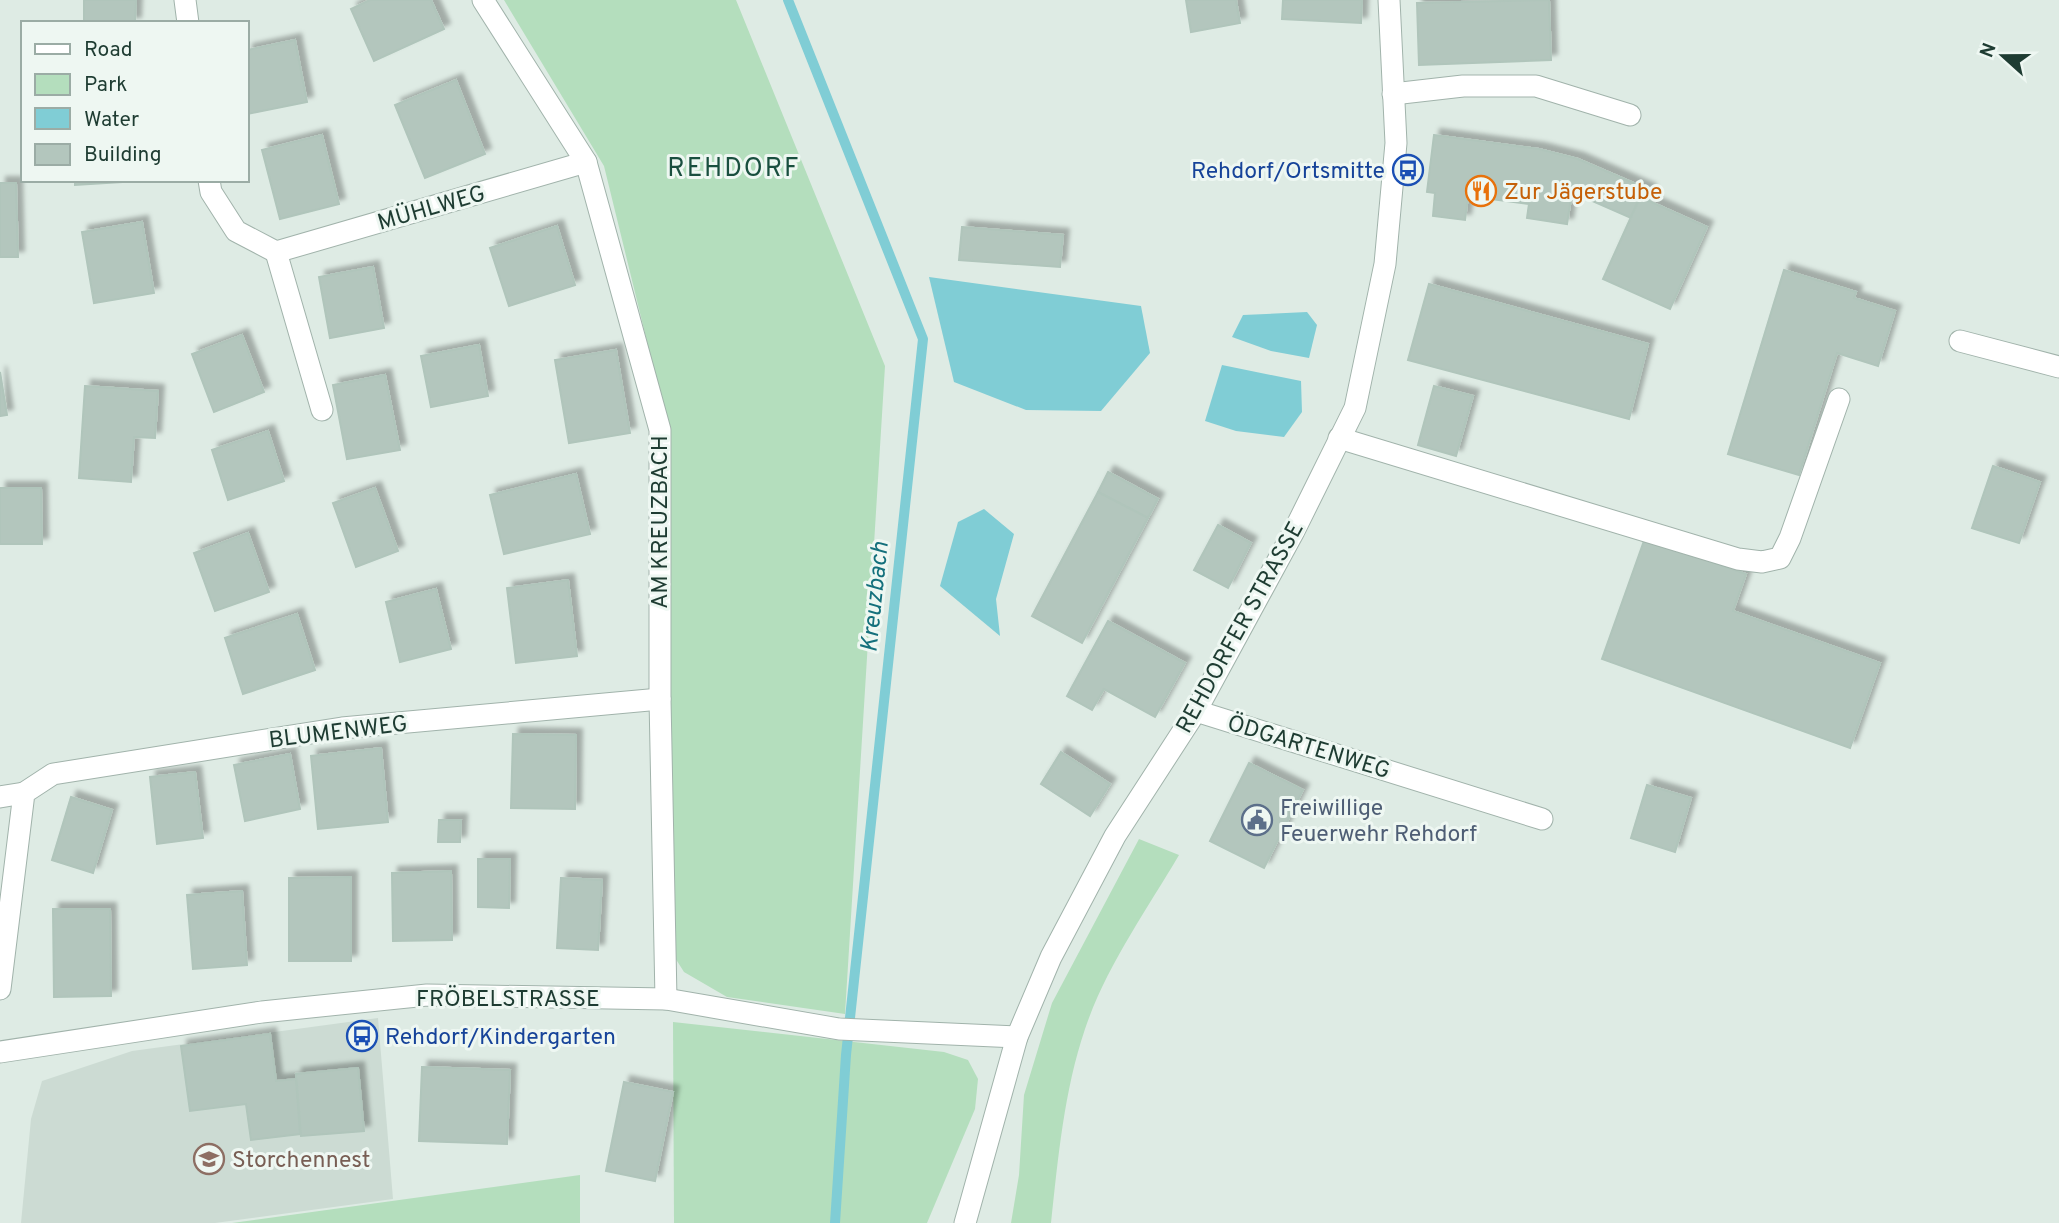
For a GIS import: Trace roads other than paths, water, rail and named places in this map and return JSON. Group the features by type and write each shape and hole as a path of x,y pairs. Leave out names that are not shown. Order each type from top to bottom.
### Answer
{"street":[{"path":"185,0 188,21"},
{"name":"AM KREUZBACH","path":"484,0 586,162 660,430 660,699 666,999"},
{"name":"REHDORFER STRASSE","path":"965,1223 1017,1037 1051,957 1115,836 1196,711 1294,531 1355,408 1385,264 1396,143 1389,0"},
{"path":"1393,94 1463,86 1536,86 1630,115"},
{"name":"MÜHLWEG","path":"276,252 586,162"},
{"path":"209,182 211,192 236,230 276,252 322,410"},
{"path":"1960,341 2059,367"},
{"path":"1339,438 1738,559 1762,562 1780,558 1790,538 1839,399"},
{"name":"BLUMENWEG","path":"0,797 24,793 53,774 342,728 660,699"},
{"name":"ÖDGARTENWEG","path":"1196,711 1542,819"},
{"path":"0,989 24,793"},
{"name":"FRÖBELSTRASSE","path":"0,1052 262,1012 427,995 666,999 839,1029 1017,1037"}],"water":[{"path":"929,277 1141,306 1150,353 1101,411 1026,410 954,382"},
{"path":"1307,312 1317,325 1309,358 1271,351 1232,337 1243,315"},
{"path":"1222,365 1301,381 1302,412 1284,437 1236,431 1205,421"},
{"path":"984,509 1014,534 996,599 1000,636 940,586 958,522"}],"waterway":[{"name":"Kreuzbach","path":"788,0 923,339 846,1055 835,1223"}],"place":[{"name":"Rehdorf/Ortsmitte","path":"1408,170"},
{"name":"Zur Jägerstube","path":"1481,191"},
{"name":"Freiwillige Feuerwehr Rehdorf","path":"1257,820"},
{"name":"Rehdorf/Kindergarten","path":"362,1036"},
{"name":"Storchennest","path":"209,1159"}],"district":[{"name":"REHDORF","path":"734,167"}]}
